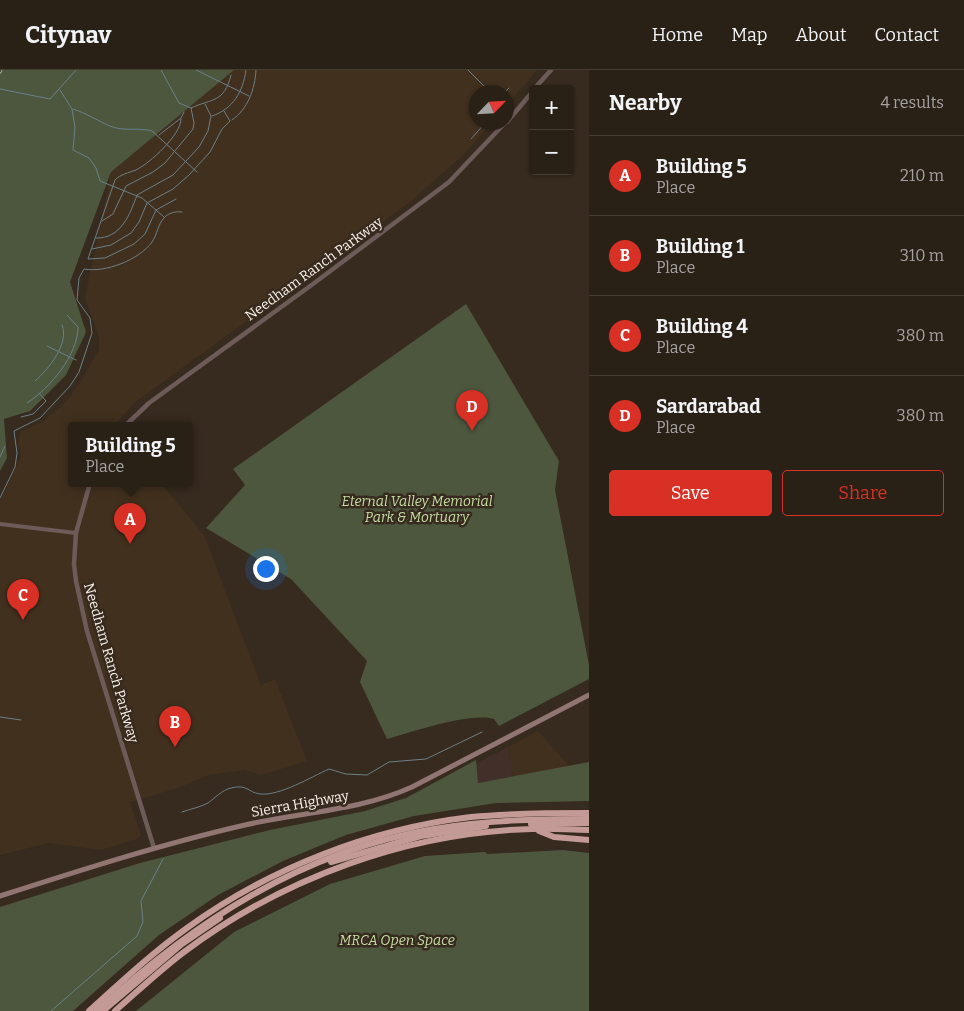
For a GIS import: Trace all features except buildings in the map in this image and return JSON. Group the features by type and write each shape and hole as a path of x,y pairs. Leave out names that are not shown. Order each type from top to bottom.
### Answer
{"highway":[{"path":"89,1011 188,927 254,886 305,861 362,841 435,823 473,817 589,813"},
{"path":"96,1011 156,959 204,923 253,893 312,865 373,844 432,829 490,822 589,819"},
{"path":"104,1011 155,966 209,925 273,887 326,864 390,844 449,831 523,824 589,823"},
{"path":"533,828 554,837 589,840"},
{"path":"115,1011 169,964 215,931 262,902 312,878 367,858 438,839 533,828 589,830"}],"main road":[{"name":"Sierra Highway","path":"0,896 154,848 246,825 386,798 412,787 589,695"}],"street":[{"name":"Needham Ranch Parkway","path":"538,85 551,70"},
{"name":"Needham Ranch Parkway","path":"514,113 529,96"},
{"name":"Needham Ranch Parkway","path":"129,422 149,403 449,182 498,130"},
{"name":"Needham Ranch Parkway","path":"89,487 76,533 74,564 80,608 154,848"},
{"path":"0,524 76,533"}],"shaded area":[{"path":"234,70 537,70 514,97 514,85 469,85 469,130 486,130 462,156 410,202 134,403 118,422 68,422 68,487 164,487 204,535 261,685 275,679 307,761 261,775 245,770 209,775 178,788 130,802 141,835 137,839 101,850 49,843 0,855 0,501 21,456 18,442 21,431 41,423 66,402 85,375 99,349 99,337 85,298 111,172"},
{"path":"538,731 569,766 513,777 508,747"},
{"path":"508,747 513,777 478,783 475,764"}],"green space":[{"path":"0,70 234,70 111,172 70,282 86,332 66,375 30,411 4,419 7,458 0,471"},
{"name":"Eternal Valley Memorial Park & Mortuary","path":"466,304 559,461 555,490 589,665 589,679 499,726 494,719 470,718 387,739 360,682 367,661 291,579 206,528 245,485 233,469"},
{"path":"476,760 478,783 589,762 589,801 496,803 414,816 346,835 283,861 218,895 159,935 73,1011 0,1011 0,907 140,863 270,830 365,811 406,798"},
{"name":"MRCA Open Space","path":"563,850 589,853 589,1011 136,1011 234,932 330,884 425,856"}],"waterway":[{"path":"0,89 50,99 76,70"},
{"path":"102,221 113,214 126,186 153,172 165,163 193,129 194,123 191,108 179,103 161,70"},
{"path":"196,70 249,96"},
{"path":"212,116 226,109 236,99 245,78 246,70"},
{"path":"232,120 250,98 256,70"},
{"path":"468,70 483,85"},
{"path":"191,108 211,101 221,95 225,91 231,75"},
{"path":"60,90 72,109 75,127 73,150 89,158 96,168 100,181 142,198 164,217"},
{"path":"96,238 105,237 118,230 128,217 137,195 173,175 199,147 208,131 211,116 205,104"},
{"path":"73,109 115,128 152,131 197,172"},
{"path":"92,249 111,245 131,233 139,222 147,203 173,189 189,175 210,152 222,129 230,121 224,111"},
{"path":"159,135 181,118 184,112"},
{"path":"176,199 156,210 145,234 134,244 105,258 88,259 115,180 122,175 136,170 164,148 176,133 181,119"},
{"path":"471,139 479,130"},
{"path":"0,498 15,467 17,453 14,431 40,418 70,386 79,372 92,333 90,318 77,300 79,278 84,269 102,269 130,260 152,242 160,223 166,216 182,212"},
{"path":"27,403 53,380 73,349 78,327 67,315"},
{"path":"35,381 46,370 60,348 64,332 62,325"},
{"path":"47,346 76,360"},
{"path":"21,417 33,414 46,401 39,393"},
{"path":"0,457 5,446"},
{"path":"0,717 21,720"},
{"path":"182,812 208,803 222,792 231,788 241,787 256,793 268,794 286,789 329,769 346,774 367,775 389,762 426,759 482,732"},
{"path":"51,1011 137,936 143,922 141,901 163,859"}],"place":[{"name":"Sardarabad","path":"472,431"},
{"name":"Building 5","path":"130,544"},
{"name":"Building 4","path":"23,620"},
{"name":"Building 1","path":"175,747"}]}
